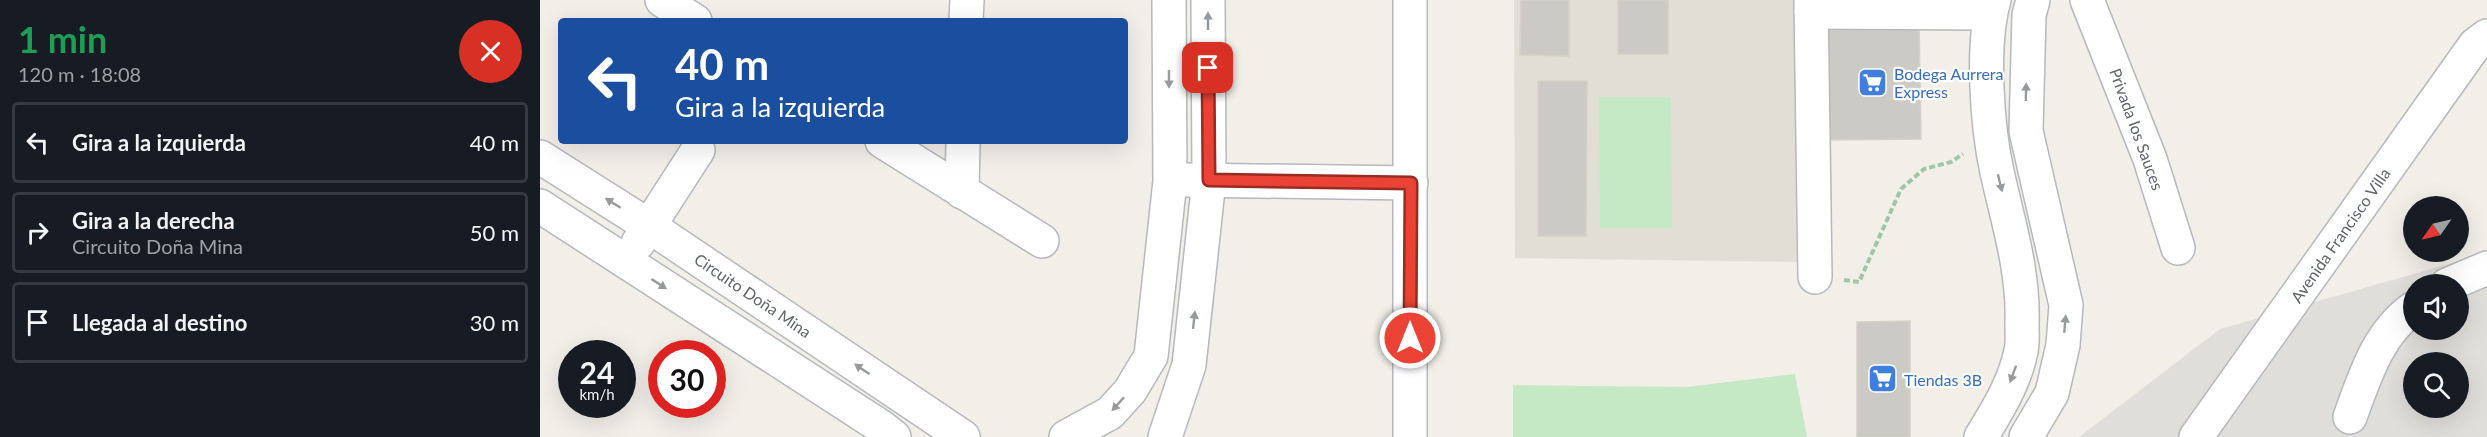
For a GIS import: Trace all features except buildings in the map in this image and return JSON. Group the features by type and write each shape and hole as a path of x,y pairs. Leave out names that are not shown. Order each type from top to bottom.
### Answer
{"street":[{"path":"662,0 689,18"},
{"path":"966,18 967,0"},
{"path":"1065,437 1110,413 1130,391 1151,356 1170,181 1169,0"},
{"path":"1165,437 1189,365 1209,180 1208,0"},
{"path":"1410,0 1410,437"},
{"path":"2026,437 2052,393 2063,345 2066,305 2026,131 2029,15 2033,0"},
{"name":"Privada los Sauces","path":"2085,4 2150,159 2178,248"},
{"path":"1815,277 1811,6 1992,6 1987,79 1990,134 1996,170 2014,242 2023,298 2021,351 2002,404 1981,437"},
{"name":"Avenida Francisco Villa","path":"2196,437 2475,45 2487,36"},
{"path":"1990,134 2026,131"},
{"path":"887,144 1042,241"},
{"path":"962,192 963,144"},
{"path":"626,263 698,150"},
{"name":"Circuito Doña Mina","path":"540,157 649,226 905,397 923,426 963,437"},
{"path":"1170,181 1411,183"},
{"path":"540,206 882,433 905,397"},
{"path":"2469,276 2487,268"},
{"path":"2350,417 2370,361 2403,314"},
{"path":"1151,356 1189,365"}],"path":[{"path":"1815,277 1859,282 1901,189 1924,169 1951,162 1990,134"}],"shaded area":[{"path":"1514,0 1798,0 1799,262 1515,258"},
{"path":"2487,253 2487,437 2079,437 2220,329 2403,277 2403,340 2469,340 2469,274 2413,274 2455,262 2469,262 2469,258"}],"green space":[{"path":"1599,97 1671,97 1672,228 1600,228"},
{"path":"1795,374 1807,437 1513,437 1513,385 1686,387"}],"place":[{"name":"Bodega Aurrera Express","path":"1873,82"},
{"name":"Tiendas 3B","path":"1883,379"}],"route":[{"path":"1208,68 1209,180 1411,183 1410,338"}]}
